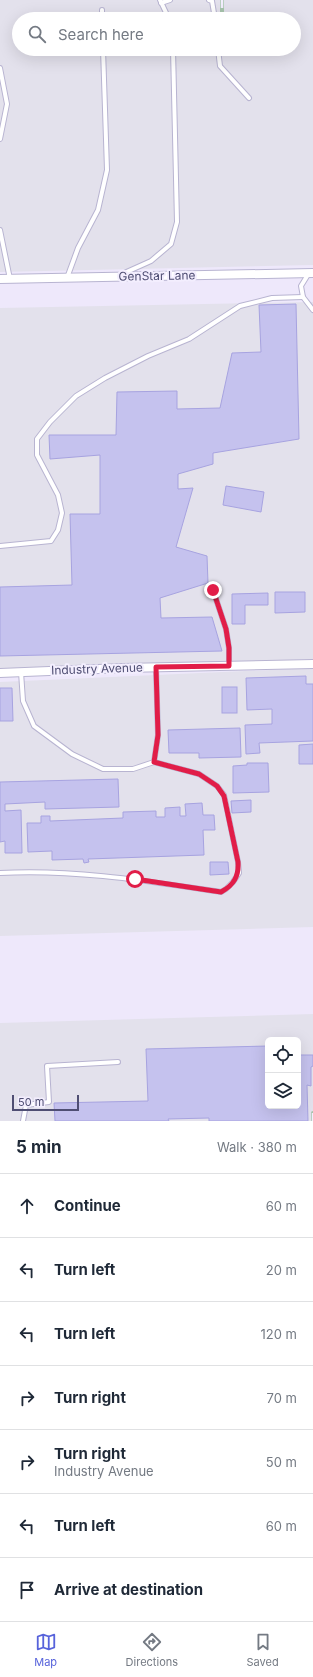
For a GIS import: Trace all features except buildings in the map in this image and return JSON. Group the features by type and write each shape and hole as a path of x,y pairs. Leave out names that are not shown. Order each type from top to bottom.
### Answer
{"street":[{"name":"GenStar Lane","path":"0,279 311,273"},
{"name":"Industry Avenue","path":"0,673 156,667 313,664"}],"lane":[{"path":"166,12 161,2 170,0"},
{"path":"209,0 212,1 214,12"},
{"path":"66,278 78,248 98,210 107,170 103,56"},
{"path":"117,277 151,261 171,244 177,222 173,56"},
{"path":"219,56 220,66 249,98"},
{"path":"0,68 7,104 0,139"},
{"path":"0,230 2,248 10,279"},
{"path":"311,273 301,286 303,297 313,310"},
{"path":"0,546 51,541 58,530 62,513 58,495 37,455 37,439 50,422 76,396 105,378 148,356 189,339 240,306 272,298 303,297"},
{"path":"213,590 226,629 229,648 229,666"},
{"path":"154,762 158,735 156,667"},
{"path":"0,873 35,871 62,872 135,879 221,892 226,889 239,873 224,796 217,786 199,774 154,762 133,769 103,769 72,754 34,726 23,701 21,672"},
{"path":"23,1121 26,1104 49,1102 47,1066 118,1062"}],"shaded area":[{"path":"0,0 313,0 313,265 0,272"},
{"path":"313,302 313,659 0,673 0,308"},
{"path":"313,668 313,927 0,936 0,682"},
{"path":"313,1014 313,1121 0,1121 0,1023"}],"railway":[{"path":"222,0 222,12"},
{"path":"313,1113 313,1121"}],"route":[{"path":"135,879 221,892 233,882 239,873 224,796 217,786 199,774 154,762 158,735 156,667 229,666 229,648 226,629 213,590"}]}
